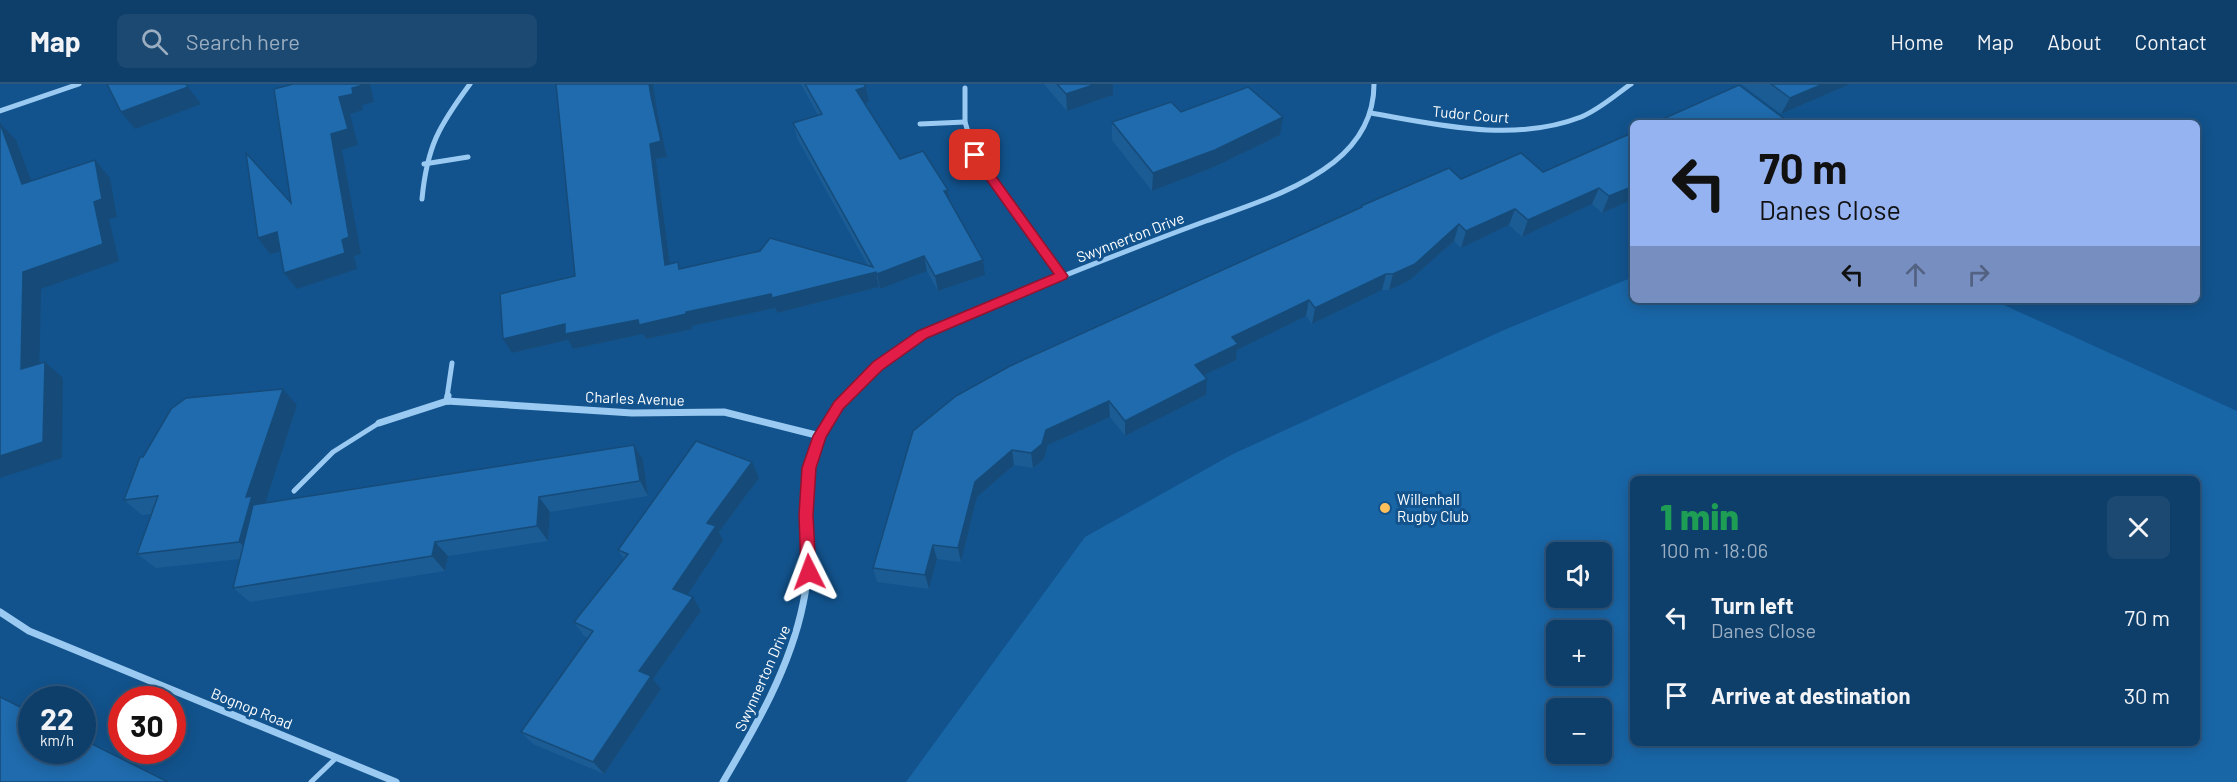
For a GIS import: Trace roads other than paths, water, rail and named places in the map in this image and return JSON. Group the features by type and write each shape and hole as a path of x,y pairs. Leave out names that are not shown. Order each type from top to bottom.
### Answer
{"street":[{"path":"0,111 79,84"},
{"path":"423,199 424,164 437,130 470,84"},
{"name":"Swynnerton Drive","path":"723,782 746,744 784,664 801,618 809,572 806,515 809,468 820,436 838,405 891,354 923,334 1062,276 1303,182 1324,170 1343,154 1357,137 1371,113 1374,84"},
{"name":"Tudor Court","path":"1371,113 1482,130 1520,130 1553,125 1585,115 1610,102 1631,84"},
{"path":"965,88 964,122 975,155 1062,276"},
{"path":"920,124 964,122"},
{"path":"424,164 468,157"},
{"path":"447,401 452,363"},
{"name":"Charles Avenue","path":"379,423 447,401 632,413 724,412 820,436"},
{"name":"Bognop Road","path":"0,612 29,631 396,782"}],"lane":[{"path":"294,491 333,452 379,423"},
{"path":"311,782 336,758"}],"place":[{"name":"Willenhall Rugby Club","path":"1385,508"}]}
